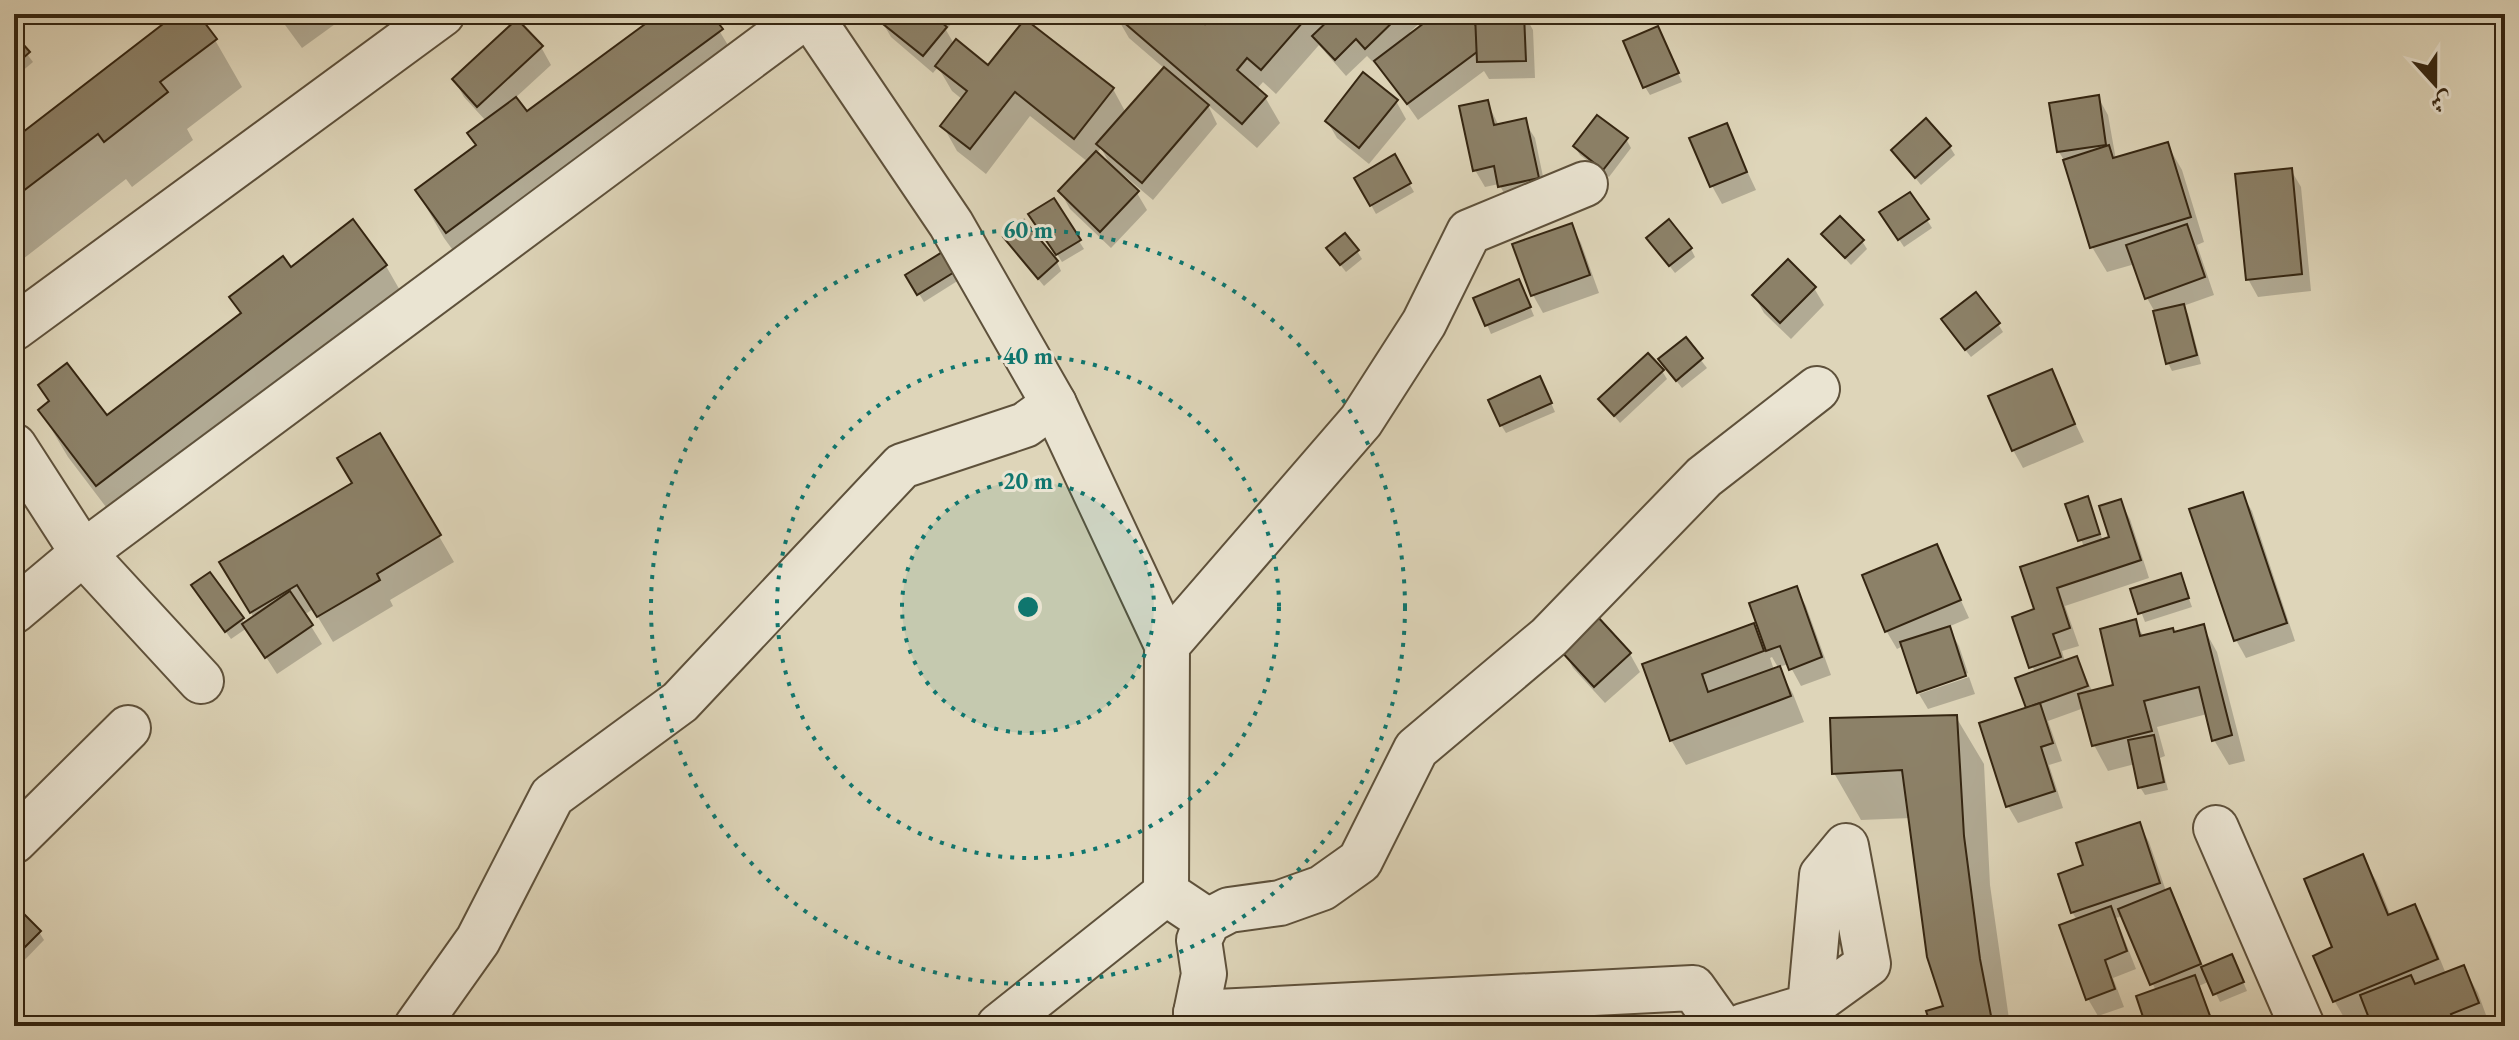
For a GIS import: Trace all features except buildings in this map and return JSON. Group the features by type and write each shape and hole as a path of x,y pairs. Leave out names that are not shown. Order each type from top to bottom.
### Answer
{"street":[{"path":"14,328 442,14"},
{"path":"14,611 83,553 809,14 951,224 1054,404 1167,645 1166,893"},
{"path":"1167,645 1361,421 1424,323 1469,232 1585,184"},
{"path":"1720,1026 1693,988 1196,1019 1204,974 1199,940 1208,921 1229,910 1280,903 1322,888 1360,861 1416,749 1549,637 1704,477 1817,389"},
{"path":"417,1026 478,940 552,796 680,702 902,466 1025,425 1054,404"},
{"path":"14,446 83,553 201,681"},
{"path":"14,841 128,728"},
{"path":"2216,828 2302,1026"},
{"path":"1166,893 1208,921"},
{"path":"999,1026 1166,893"},
{"path":"1743,1026 1810,1006"}]}
